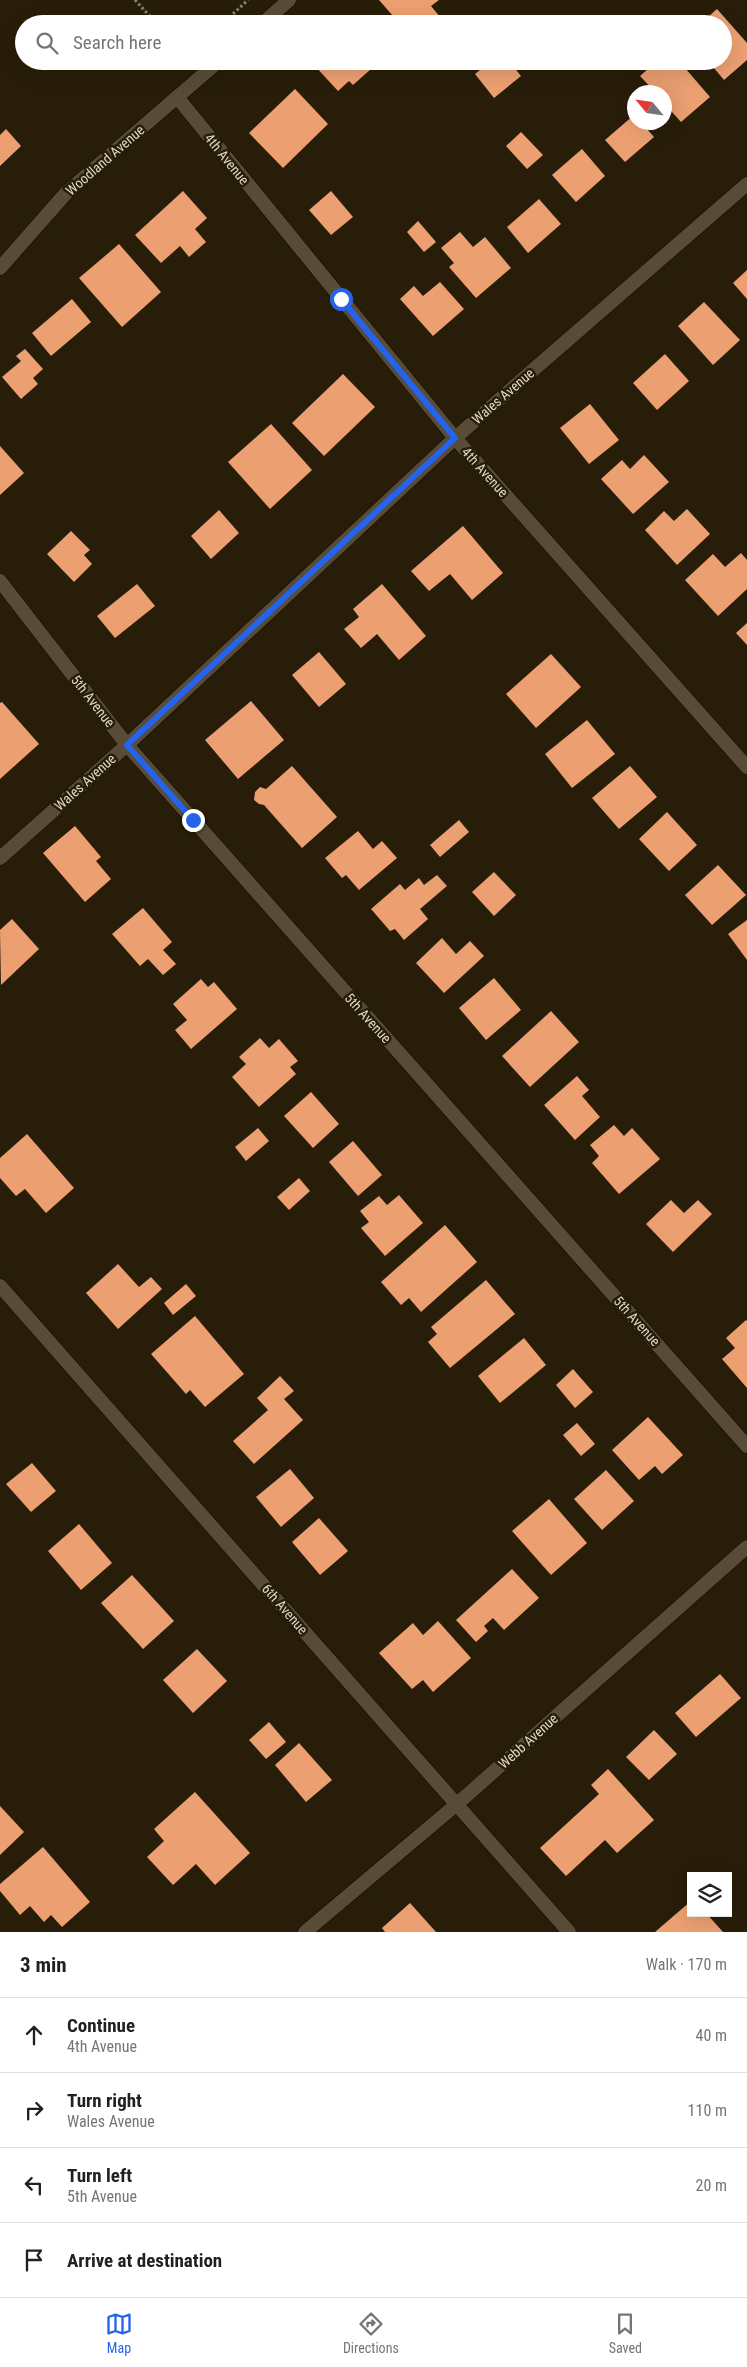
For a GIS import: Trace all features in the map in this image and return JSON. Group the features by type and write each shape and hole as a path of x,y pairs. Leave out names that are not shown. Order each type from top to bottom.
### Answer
{"street":[{"path":"272,15 290,0"},
{"name":"Woodland Avenue","path":"0,268 67,192 209,70"},
{"name":"4th Avenue","path":"177,98 455,438 747,767"},
{"name":"Wales Avenue","path":"0,858 127,745 455,438 747,184"},
{"name":"5th Avenue","path":"0,581 127,745 747,1446"},
{"name":"6th Avenue","path":"0,1286 568,1932"},
{"name":"Webb Avenue","path":"305,1932 457,1804 747,1547"}],"path":[{"path":"135,0 149,15"},
{"path":"232,15 248,0"}],"building":[{"path":"379,0 439,0 431,6 438,15 392,15"},
{"path":"717,9 722,15 710,15"},
{"path":"732,26 747,43 747,60 724,80 716,70 732,70"},
{"path":"319,70 370,70 353,85 349,81 338,91"},
{"path":"480,70 516,70 521,76 494,98 475,74"},
{"path":"647,70 687,70 710,97 681,122 672,112 672,85 648,85 640,76"},
{"path":"295,89 328,124 283,168 249,133"},
{"path":"627,121 627,130 648,130 654,137 625,162 605,140"},
{"path":"6,129 21,146 0,166 0,135"},
{"path":"521,132 543,155 527,169 506,146"},
{"path":"582,149 605,176 576,202 552,175"},
{"path":"183,191 207,218 195,229 206,242 189,257 180,246 161,263 135,235"},
{"path":"331,191 353,217 331,235 309,210"},
{"path":"539,199 561,224 528,253 507,227"},
{"path":"418,221 436,242 424,252 407,232"},
{"path":"460,232 473,247 485,237 511,268 476,298 449,267 454,263 441,248"},
{"path":"119,244 161,292 122,327 79,278"},
{"path":"747,270 747,299 733,283"},
{"path":"440,282 464,309 433,336 400,299 414,286 423,296"},
{"path":"72,299 91,322 51,356 32,333"},
{"path":"704,302 740,340 713,365 678,326"},
{"path":"25,349 43,369 33,378 38,384 21,399 2,377 21,361 16,356"},
{"path":"665,354 689,381 657,410 633,383"},
{"path":"343,374 375,407 324,456 292,423"},
{"path":"590,404 619,440 589,464 560,428"},
{"path":"271,424 312,470 270,509 228,462"},
{"path":"0,446 24,473 0,495"},
{"path":"644,455 669,482 633,514 601,479 622,460 630,469"},
{"path":"687,509 710,534 677,565 645,530 664,511 674,521"},
{"path":"219,510 239,533 211,559 191,536"},
{"path":"463,526 503,573 472,600 450,574 429,591 411,571"},
{"path":"71,531 90,550 84,555 92,564 74,582 47,554"},
{"path":"741,553 747,560 747,589 718,616 685,580 713,554 725,567"},
{"path":"137,584 155,606 115,638 97,616"},
{"path":"382,584 426,636 399,660 377,634 361,648 344,629 359,617 353,609"},
{"path":"747,623 747,645 736,633"},
{"path":"319,652 346,684 319,707 292,675"},
{"path":"551,654 581,687 536,728 506,694"},
{"path":"251,701 284,740 238,779 205,740"},
{"path":"2,702 39,744 0,779 0,703"},
{"path":"587,720 615,754 572,788 545,754"},
{"path":"292,766 337,817 302,848 264,805 254,800 255,792 260,787 266,789"},
{"path":"630,766 657,797 619,829 592,798"},
{"path":"667,812 697,845 669,871 639,839"},
{"path":"459,820 469,832 440,857 430,845"},
{"path":"75,826 101,857 96,861 111,879 85,902 43,853"},
{"path":"358,831 373,849 382,841 397,858 359,890 346,875 342,878 325,858"},
{"path":"718,865 746,895 712,925 685,895"},
{"path":"494,872 516,895 494,916 472,892"},
{"path":"437,875 447,886 420,909 428,919 404,940 395,929 390,931 371,909 400,884 405,890 419,878 424,885"},
{"path":"143,908 172,942 163,950 176,964 163,975 148,959 140,966 112,934"},
{"path":"12,919 39,949 1,985 0,930"},
{"path":"747,920 747,960 728,934"},
{"path":"442,938 456,954 470,941 484,956 444,993 416,963"},
{"path":"494,978 521,1010 486,1040 459,1008"},
{"path":"201,979 208,987 214,982 237,1009 191,1049 175,1030 187,1020 173,1004"},
{"path":"551,1011 579,1042 530,1087 502,1056"},
{"path":"260,1038 269,1048 279,1039 298,1061 290,1067 296,1074 259,1107 232,1077 246,1064 239,1057"},
{"path":"577,1076 589,1090 582,1096 600,1117 575,1140 544,1105"},
{"path":"311,1092 339,1124 313,1148 284,1116"},
{"path":"614,1125 624,1136 632,1128 660,1159 619,1194 592,1163 599,1156 590,1145"},
{"path":"258,1128 269,1141 246,1161 235,1147"},
{"path":"27,1134 74,1188 46,1213 25,1189 16,1196 0,1178 0,1158"},
{"path":"353,1141 382,1175 358,1196 329,1162"},
{"path":"299,1178 310,1191 289,1210 277,1197"},
{"path":"399,1195 423,1223 385,1256 361,1228 369,1222 360,1211 379,1196 387,1205"},
{"path":"671,1200 684,1213 698,1200 712,1214 673,1252 646,1224"},
{"path":"445,1225 477,1262 421,1312 409,1298 401,1305 381,1282"},
{"path":"118,1264 139,1287 151,1277 162,1289 118,1329 86,1293"},
{"path":"486,1280 515,1314 450,1368 428,1342 437,1334 431,1327"},
{"path":"186,1284 196,1296 173,1315 164,1303"},
{"path":"195,1316 244,1374 205,1407 190,1390 186,1394 151,1354"},
{"path":"746,1320 747,1388 722,1359 735,1348 726,1338"},
{"path":"524,1338 546,1365 500,1403 478,1376"},
{"path":"573,1369 593,1392 575,1408 556,1385"},
{"path":"280,1376 294,1391 284,1399 303,1420 254,1464 233,1441 268,1410 257,1398"},
{"path":"648,1417 683,1455 662,1474 655,1466 639,1480 612,1450"},
{"path":"577,1423 595,1444 581,1456 563,1435"},
{"path":"32,1463 56,1491 31,1512 6,1484"},
{"path":"290,1469 314,1498 281,1527 256,1497"},
{"path":"606,1470 634,1501 602,1530 574,1499"},
{"path":"549,1499 587,1543 551,1575 512,1531"},
{"path":"319,1518 348,1551 320,1575 292,1542"},
{"path":"79,1524 112,1563 81,1590 48,1551"},
{"path":"512,1569 539,1598 504,1630 493,1618 484,1626 488,1631 476,1642 456,1620"},
{"path":"132,1575 174,1621 143,1649 101,1603"},
{"path":"438,1621 471,1658 433,1692 423,1680 412,1689 379,1653 413,1623 423,1635"},
{"path":"197,1649 227,1681 193,1713 163,1680"},
{"path":"720,1674 741,1698 696,1737 675,1713"},
{"path":"269,1722 286,1742 266,1759 249,1740"},
{"path":"654,1730 677,1754 649,1780 626,1757"},
{"path":"299,1743 332,1780 306,1802 275,1765"},
{"path":"608,1769 654,1820 617,1853 605,1840 566,1876 540,1848 599,1794 591,1785"},
{"path":"195,1792 250,1853 215,1885 196,1864 173,1885 147,1857 164,1841 154,1829"},
{"path":"0,1806 24,1832 0,1855"},
{"path":"43,1847 90,1902 62,1927 51,1915 44,1922 30,1906 20,1915 0,1891 0,1884"},
{"path":"410,1903 436,1932 385,1932 382,1928"},
{"path":"687,1904 687,1917 710,1917 723,1932 655,1932"}],"route":[{"path":"193,820 127,745 455,438 341,299"}]}
